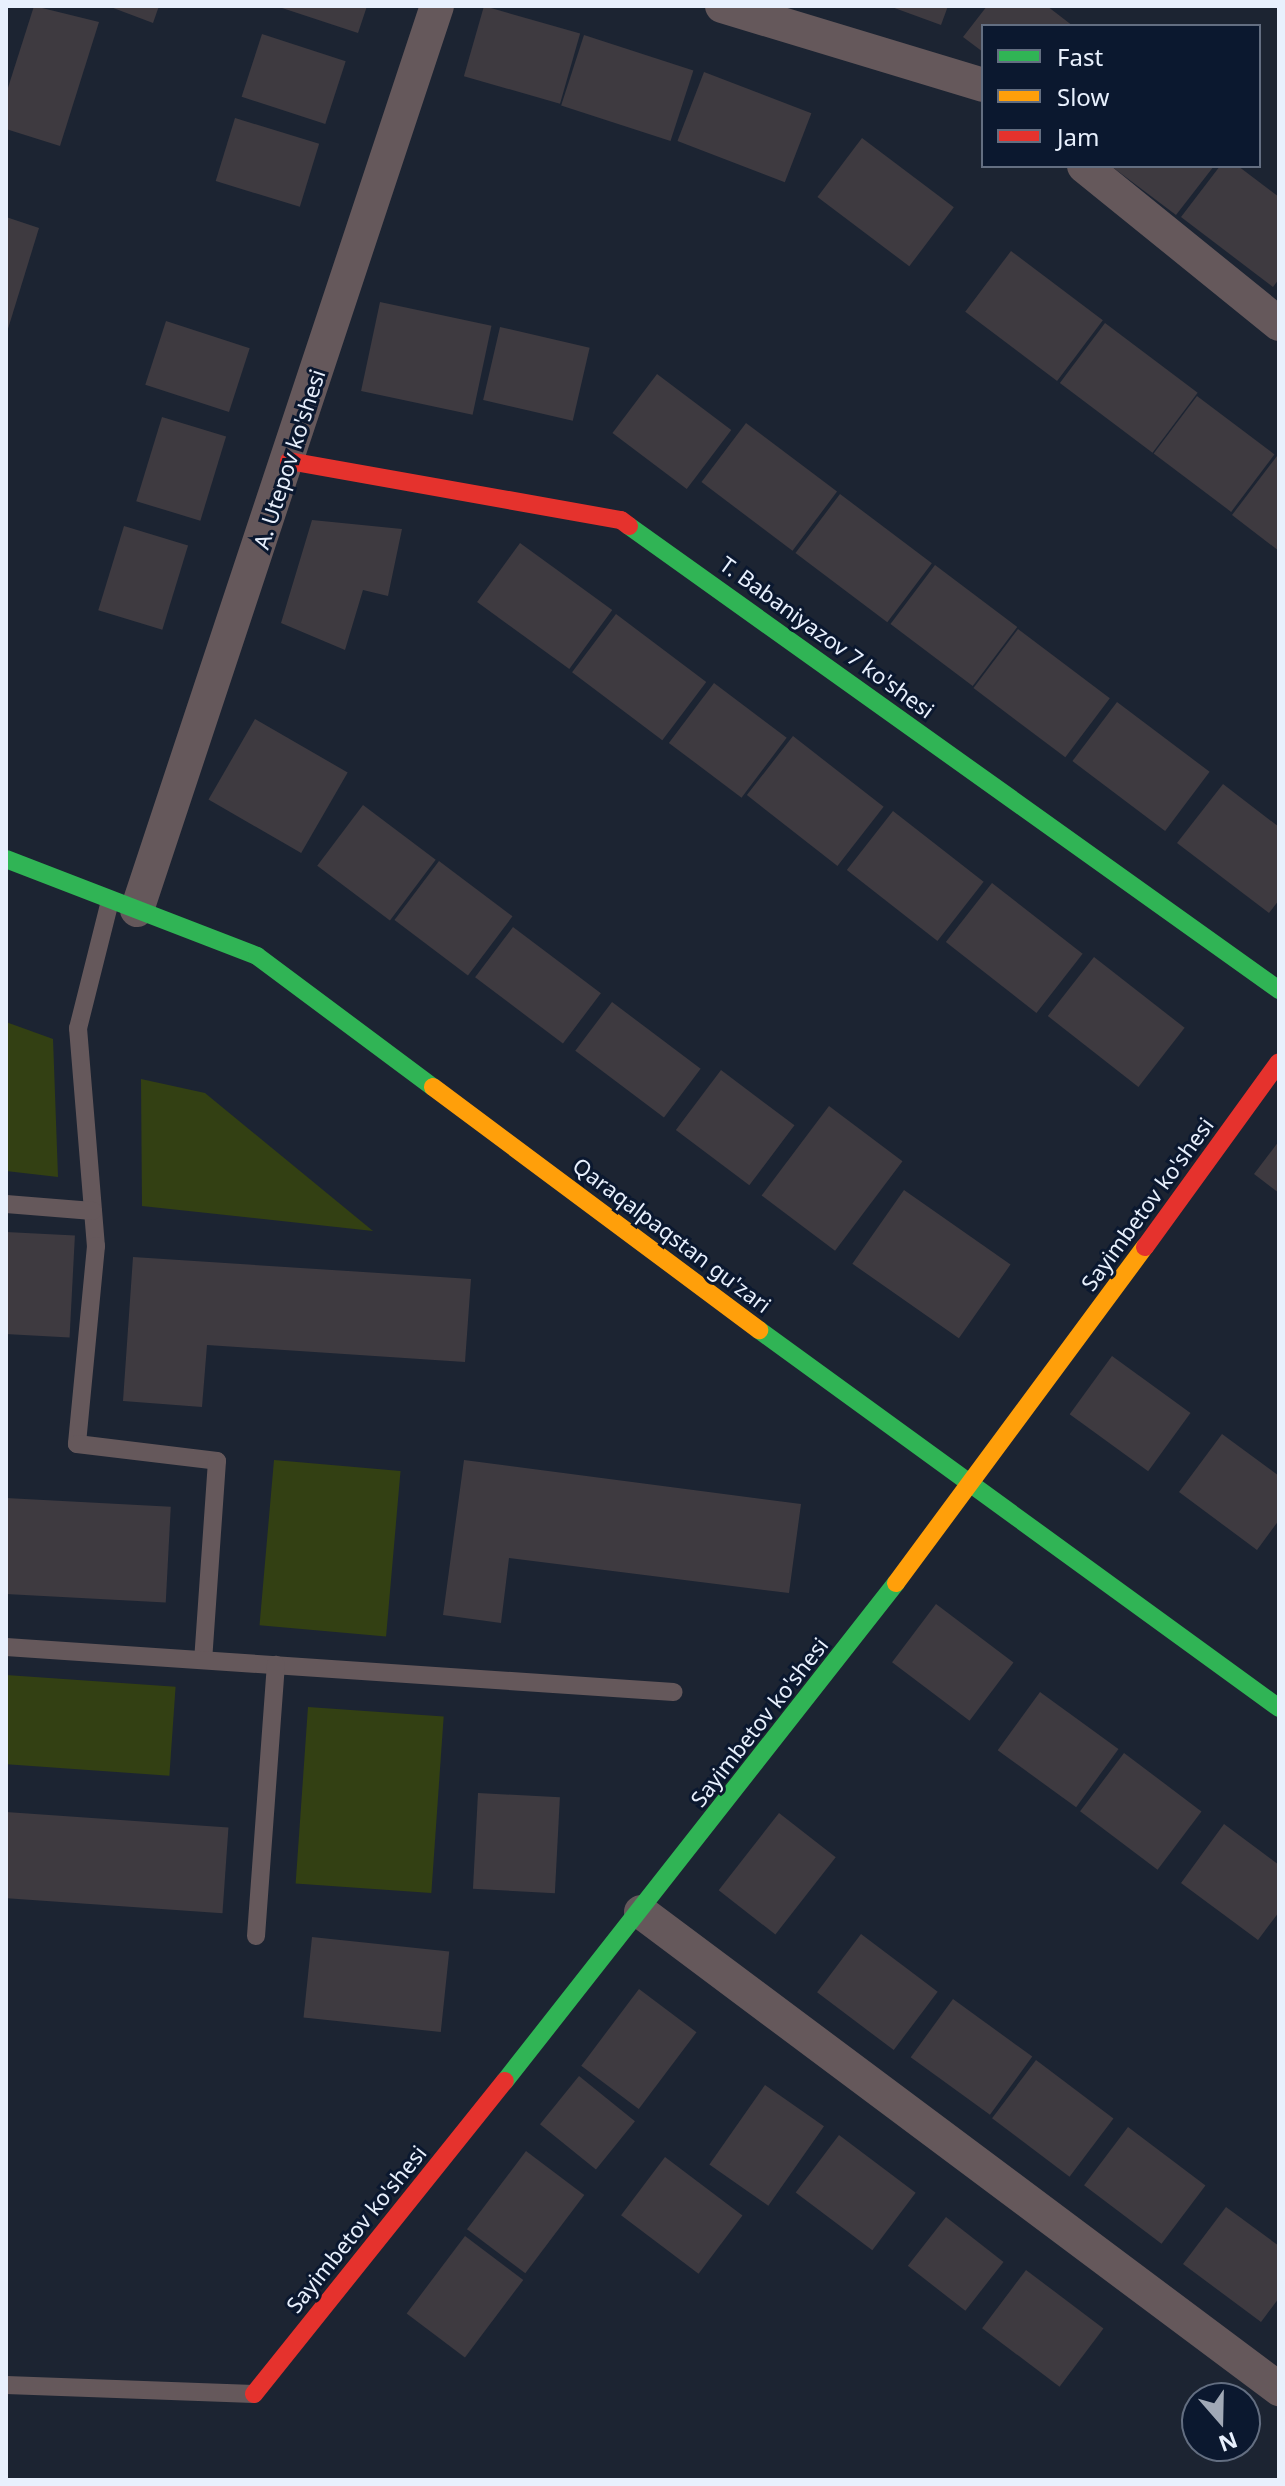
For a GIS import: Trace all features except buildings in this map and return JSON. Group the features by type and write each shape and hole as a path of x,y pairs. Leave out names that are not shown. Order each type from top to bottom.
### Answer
{"street":[{"name":"A. Utepov ko'shesi","path":"123,906 289,461 437,6"},
{"path":"722,6 981,84"},
{"path":"1086,168 1279,324"},
{"name":"T. Babaniyazov 7 ko'shesi","path":"289,461 621,520 1279,990"},
{"name":"Qaraqalpaqstan gu'zari","path":"6,859 257,956 971,1487 1279,1708"},
{"name":"Sayimbetov ko'shesi","path":"254,2394 641,1912 971,1487 1279,1062"},
{"path":"641,1912 1279,2389"}],"lane":[{"path":"123,906 78,1028 96,1246 77,1444 217,1461 203,1660"},
{"path":"6,1204 93,1211"},
{"path":"6,1647 673,1692"},
{"path":"256,1936 276,1665"},
{"path":"6,2385 254,2394"}],"green space":[{"path":"6,1022 53,1039 58,1177 6,1171"},
{"path":"141,1079 205,1093 373,1231 142,1206"},
{"path":"274,1460 401,1471 386,1636 260,1625"},
{"path":"6,1675 176,1687 169,1776 6,1764"},
{"path":"308,1707 444,1716 431,1893 296,1884"}],"traffic: fast":[{"path":"629,526 1279,990"},
{"path":"6,859 257,956 433,1087"},
{"path":"759,1330 1279,1708"},
{"path":"505,2081 896,1583"}],"traffic: slow":[{"path":"433,1087 759,1330"},
{"path":"896,1583 1145,1247"}],"traffic: jam":[{"path":"289,461 621,520 629,526"},
{"path":"1145,1247 1279,1062"},
{"path":"254,2394 505,2081"}]}
